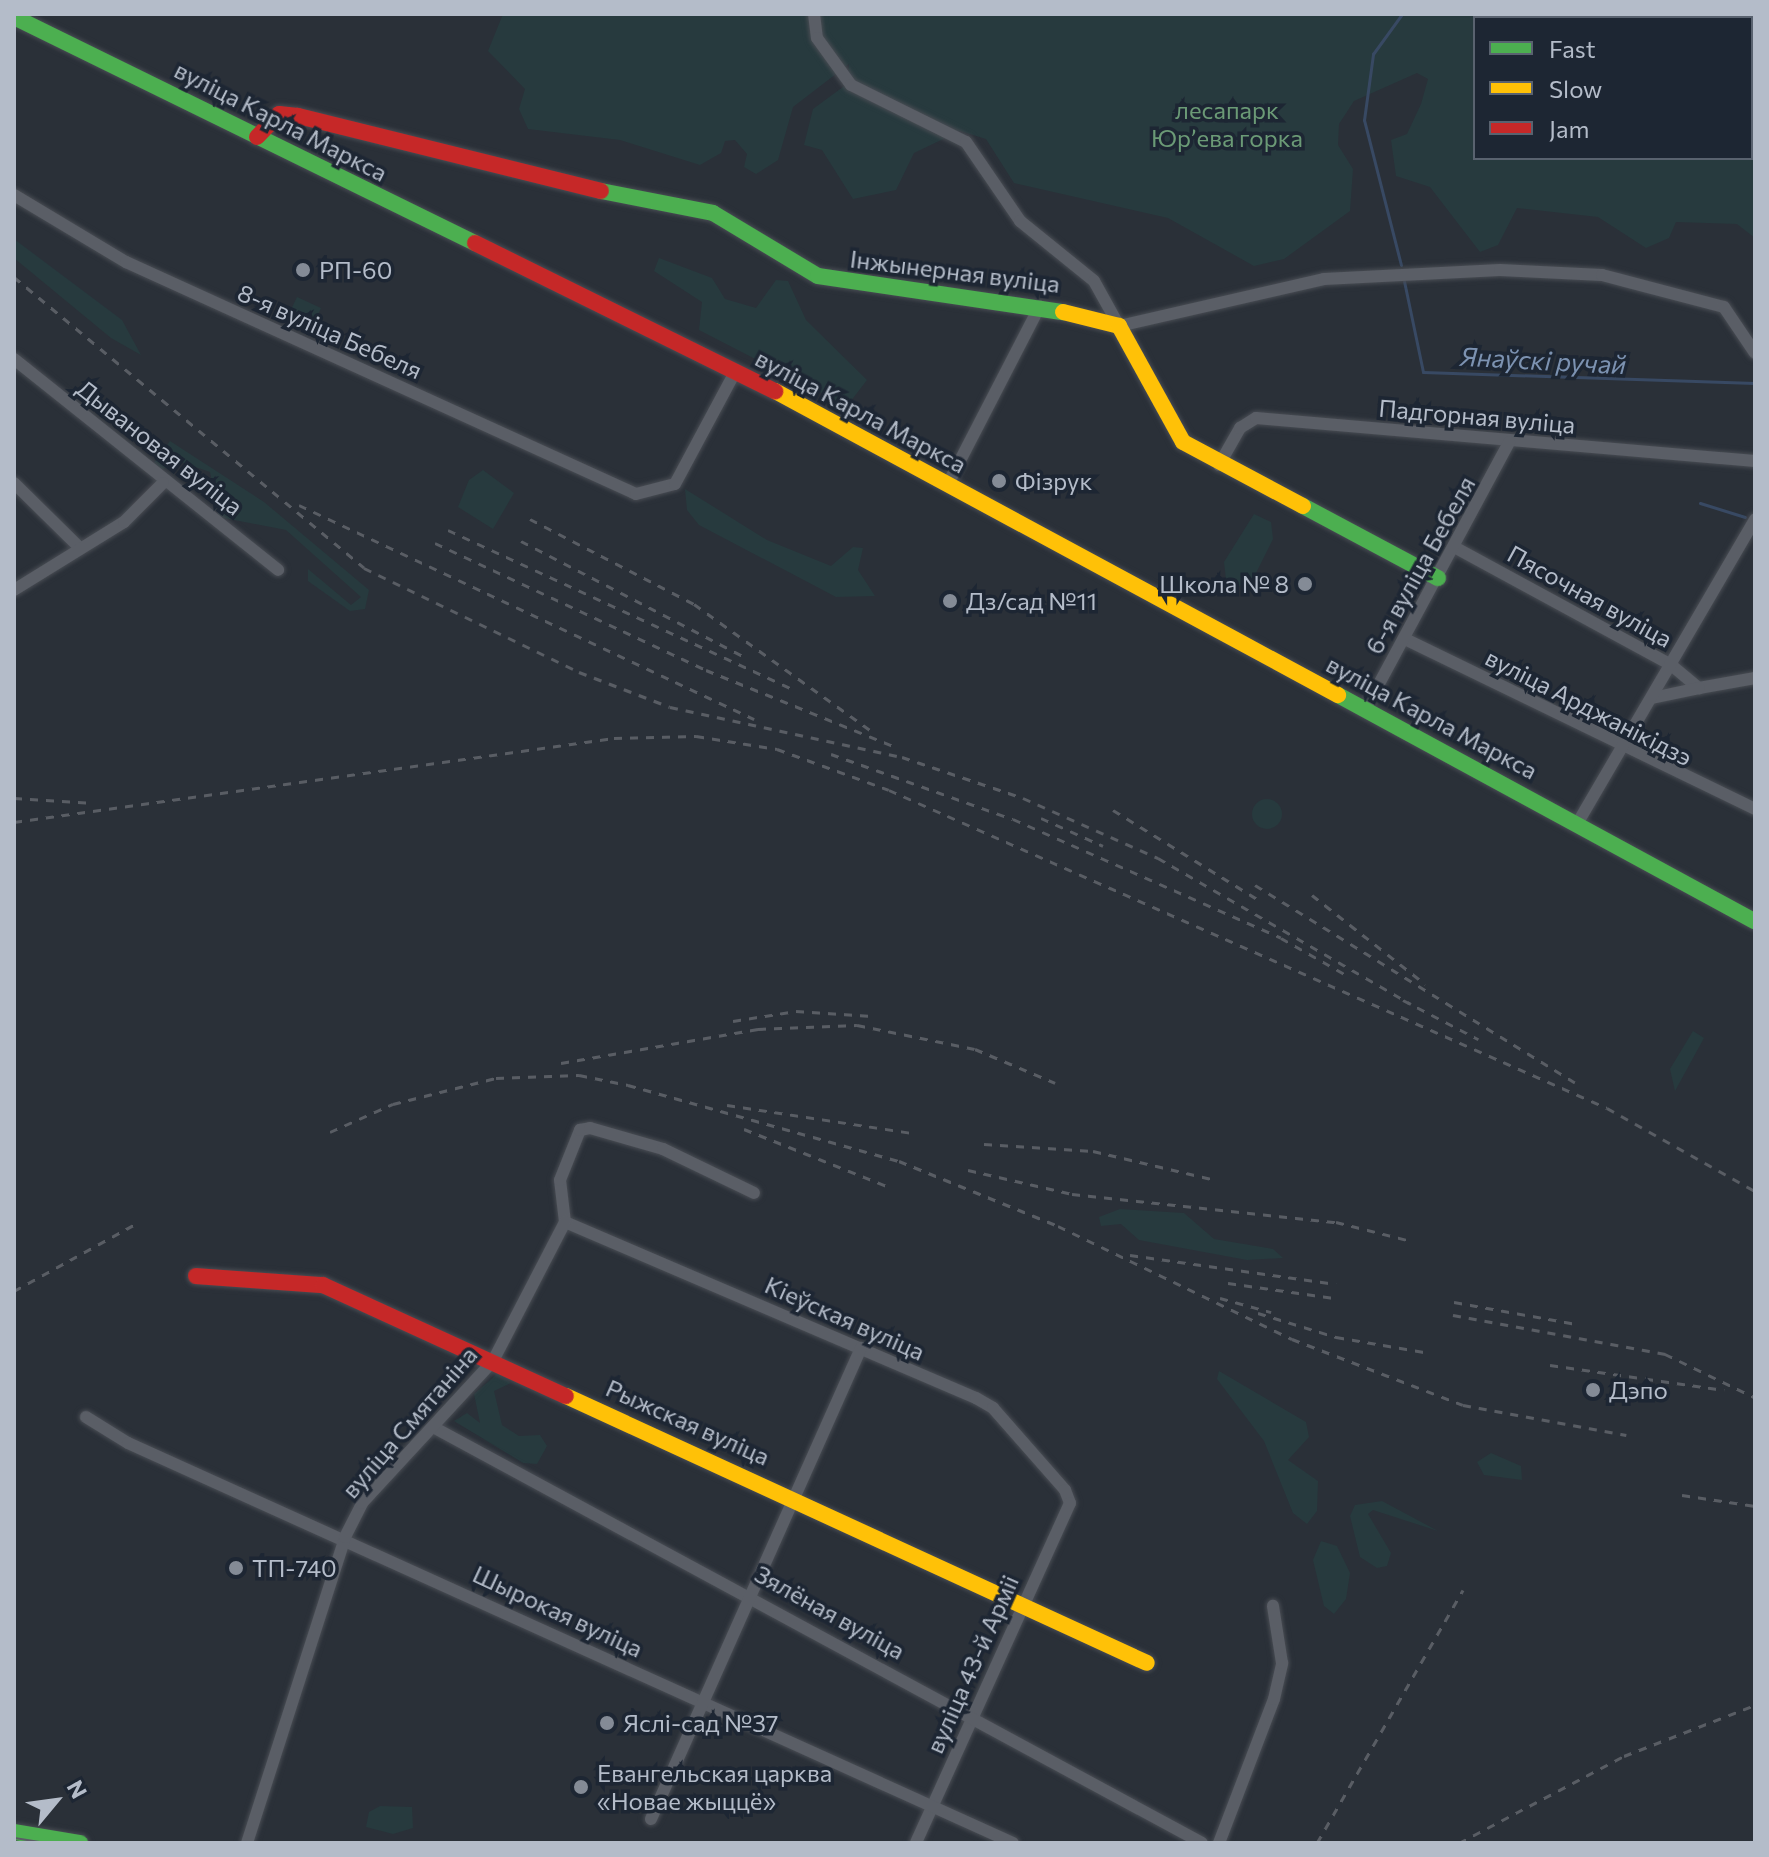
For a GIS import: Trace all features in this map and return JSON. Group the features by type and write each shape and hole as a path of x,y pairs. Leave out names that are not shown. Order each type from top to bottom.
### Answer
{"street":[{"path":"814,14 817,38 851,85 966,142 1020,221 1094,281 1171,430 1219,465 1438,578"},
{"name":"вуліца Карла Маркса","path":"14,17 736,370 1755,921"},
{"name":"Інжынерная вуліца","path":"257,137 279,114 298,116 507,172 713,213 818,276 1040,306 1119,326"},
{"name":"8-я вуліца Бебеля","path":"14,195 126,262 636,494 675,484 736,370"},
{"path":"1119,326 1324,279 1500,270 1602,275 1724,307 1755,353"},
{"path":"948,484 1040,306"},
{"name":"Дывановая вуліца","path":"14,359 163,483 278,570"},
{"name":"Падгорная вуліца","path":"1219,465 1240,428 1256,418 1755,461"},
{"name":"6-я вуліца Бебеля","path":"1366,708 1456,548 1509,442"},
{"path":"14,483 80,548"},
{"path":"14,590 124,522 163,483"},
{"path":"1577,824 1755,519"},
{"name":"Пясочная вуліца","path":"1456,548 1670,664 1699,688"},
{"name":"вуліца Арджанікідзэ","path":"1405,639 1622,750 1755,809"},
{"path":"1652,698 1755,678"},
{"path":"565,1222 560,1180 580,1130 590,1128 663,1149 754,1193"},
{"name":"Кіеўская вуліца","path":"565,1222 861,1348 993,1408 1070,1503"},
{"name":"вуліца Смятаніна","path":"247,1843 345,1537 362,1503 493,1361 565,1222"},
{"name":"Рыжская вуліца","path":"196,1276 323,1285 796,1496 1147,1663"},
{"path":"651,1819 861,1348"},
{"name":"Шырокая вуліца","path":"86,1417 128,1443 345,1537 1013,1843"},
{"name":"Зялёная вуліца","path":"433,1427 753,1594 1202,1843"},
{"name":"вуліца 43-й Арміі","path":"916,1843 1070,1503"},
{"path":"1219,1843 1274,1699 1282,1663 1273,1606"},
{"path":"14,1832 80,1843"}],"green space":[{"name":"лесапарк Юрʼева горка","path":"503,14 1755,14 1755,238 1737,224 1676,222 1669,238 1646,248 1598,217 1517,208 1498,245 1480,252 1430,187 1396,176 1391,140 1407,134 1421,104 1428,79 1417,73 1354,101 1339,124 1338,145 1353,169 1350,211 1284,259 1254,266 1168,218 1014,183 986,139 960,131 914,153 896,190 853,199 822,150 804,145 813,109 847,84 849,64 793,107 778,160 756,174 744,167 747,154 735,140 725,141 721,153 700,165 620,140 528,129 519,109 525,89 488,51"},
{"path":"14,239 122,320 141,355 111,338 14,258"},
{"path":"659,258 712,278 725,299 756,308 776,280 788,281 806,320 867,380 847,406 699,330 702,302 654,271"},
{"path":"297,297 321,308 313,326 286,320"},
{"path":"170,441 264,502 369,590 365,609 350,611 308,581 308,569 351,605 361,597 286,530 219,517 210,472 178,461 161,470 153,464"},
{"path":"483,470 514,493 493,529 458,507 469,480"},
{"path":"685,489 767,540 831,566 853,547 863,548 858,570 875,596 836,597 699,525 687,510"},
{"path":"1254,514 1271,522 1273,539 1253,579 1240,586 1226,579 1224,562"},
{"path":"1267,799 1277,804 1282,814 1277,824 1267,829 1257,824 1252,814 1257,804"},
{"path":"1693,1031 1704,1038 1675,1091 1670,1069"},
{"path":"1120,1209 1184,1213 1214,1239 1273,1249 1283,1258 1247,1260 1139,1240 1121,1224 1101,1226 1099,1217"},
{"path":"1219,1371 1306,1422 1309,1437 1288,1460 1318,1481 1317,1511 1307,1524 1293,1513 1264,1441 1217,1379"},
{"path":"497,1374 511,1383 494,1391 502,1425 519,1436 540,1435 547,1446 537,1464 523,1463 454,1421 467,1413 480,1423 474,1394"},
{"path":"1491,1453 1521,1466 1522,1480 1484,1475 1477,1462"},
{"path":"1382,1501 1438,1531 1373,1510 1368,1514 1391,1553 1387,1566 1377,1568 1360,1557 1350,1516 1355,1505"},
{"path":"1321,1541 1337,1546 1350,1573 1346,1599 1334,1614 1324,1606 1313,1560"},
{"path":"380,1806 412,1807 413,1828 393,1834 366,1827 369,1812"}],"waterway":[{"name":"Янаўскі ручай","path":"1401,265 1364,120 1373,54 1402,14"},
{"name":"Янаўскі ручай","path":"1404,281 1423,372 1755,383"},
{"path":"1700,503 1745,517"}],"tram line":[{"path":"14,1838 47,1843"}],"railway":[{"path":"14,277 364,568 579,672 670,707 902,757 1023,798 1158,858 1411,1004"},
{"path":"299,505 754,719"},
{"path":"530,519 694,604 870,730"},
{"path":"448,530 792,689"},
{"path":"521,541 743,656"},
{"path":"435,543 706,670 898,748"},
{"path":"14,822 614,738 696,736 777,749 889,790 1607,1108 1755,1191"},
{"path":"831,754 1013,819 1281,938 1348,976"},
{"path":"14,798 94,803"},
{"path":"1113,810 1259,900"},
{"path":"1041,818 1103,846"},
{"path":"1255,885 1575,1083"},
{"path":"1312,895 1425,984"},
{"path":"1403,1000 1478,1039"},
{"path":"733,1021 796,1011 872,1016"},
{"path":"561,1063 758,1029 857,1025 975,1049 1055,1083"},
{"path":"330,1132 393,1104 496,1078 579,1075 628,1085 899,1161 1058,1226 1292,1339 1463,1405 1626,1435"},
{"path":"727,1105 913,1133"},
{"path":"744,1129 889,1187"},
{"path":"984,1144 1093,1151 1216,1180"},
{"path":"968,1170 1072,1194 1336,1222 1411,1241"},
{"path":"14,1291 137,1223"},
{"path":"1130,1255 1336,1284"},
{"path":"1228,1283 1334,1298"},
{"path":"1220,1298 1271,1312"},
{"path":"1454,1302 1576,1324"},
{"path":"1258,1313 1336,1337 1430,1353"},
{"path":"1453,1315 1665,1354 1754,1397"},
{"path":"1550,1365 1724,1390"},
{"path":"1682,1495 1755,1506"},
{"path":"1317,1843 1463,1590"},
{"path":"1459,1843 1624,1756 1755,1705"}],"traffic: fast":[{"path":"14,17 475,243"},
{"path":"601,191 713,213 818,276 1063,312"},
{"path":"1303,506 1438,578"},
{"path":"1338,695 1755,921"},
{"path":"14,1832 80,1843"}],"traffic: slow":[{"path":"1063,312 1119,326 1183,442 1303,506"},
{"path":"775,391 1338,695"},
{"path":"566,1396 1147,1663"}],"traffic: jam":[{"path":"257,137 279,114 298,116 601,191"},
{"path":"475,243 775,391"},
{"path":"196,1276 323,1285 566,1396"}],"place":[{"name":"РП-60","path":"303,270"},
{"name":"Фізрук","path":"999,481"},
{"name":"Школа № 8","path":"1305,584"},
{"name":"Дз/сад №11","path":"950,601"},
{"name":"Дэпо","path":"1593,1390"},
{"name":"ТП-740","path":"236,1568"},
{"name":"Яслі-сад №37","path":"607,1723"},
{"name":"Евангельская царква «Новае жыццё»","path":"581,1787"}]}
